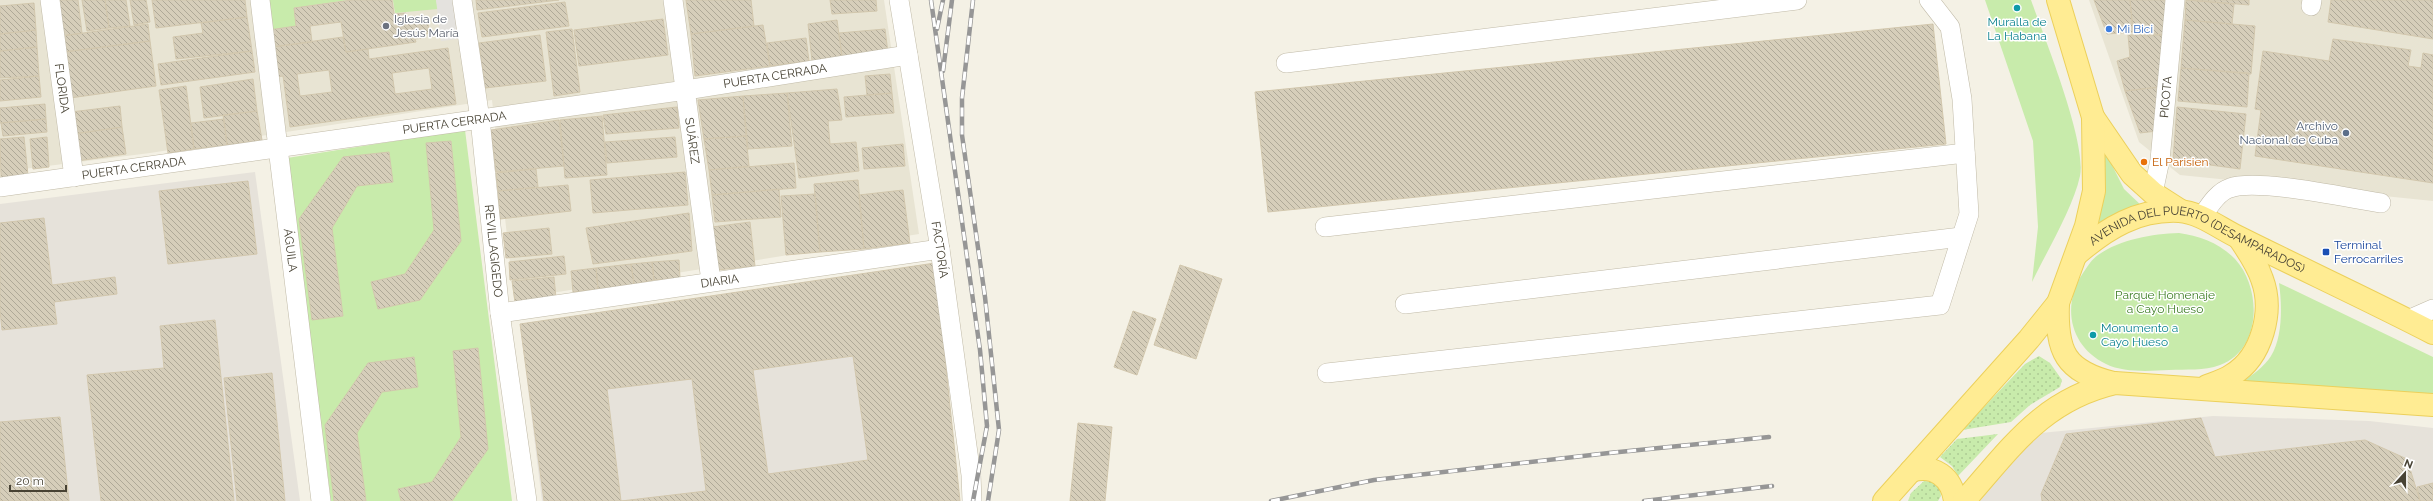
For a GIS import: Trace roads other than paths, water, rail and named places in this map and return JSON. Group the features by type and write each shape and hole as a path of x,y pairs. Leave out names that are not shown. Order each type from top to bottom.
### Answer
{"main road":[{"path":"2058,0 2093,117 2094,191 2086,226 2076,255"},
{"path":"2093,117 2132,174 2153,193 2191,214"},
{"name":"AVENIDA DEL PUERTO (DESAMPARADOS)","path":"1884,501 1902,485 2029,339 2058,303 2076,255 2096,237 2128,219 2149,212 2191,214 2433,333"},
{"path":"2203,387 2232,375 2244,366 2254,354 2267,314 2263,280 2256,264 2239,238"},
{"path":"2058,303 2057,324 2060,341 2068,357 2077,369 2093,377 2115,383 2203,387 2397,404 2433,405"},
{"path":"1964,501 2032,424 2053,408 2076,395 2115,383"},
{"path":"1902,485 1921,468 1938,472 1952,485 1955,501"}],"street":[{"name":"FLORIDA","path":"50,0 74,176"},
{"name":"ÁGUILA","path":"260,0 321,501"},
{"name":"REVILLAGIGEDO","path":"462,0 480,119 500,312 527,501"},
{"name":"SUÁREZ","path":"673,0 711,281"},
{"name":"FACTORÍA","path":"899,0 940,249 971,475 972,501"},
{"path":"1286,63 1797,0"},
{"path":"1327,373 1940,305 1968,214 1962,99 1950,27 1929,0"},
{"name":"PICOTA","path":"2153,193 2160,160 2175,0"},
{"name":"PUERTA CERRADA","path":"0,188 74,176 686,90 908,55"},
{"path":"1325,227 1965,153"},
{"path":"2191,214 2211,203 2229,188 2253,184 2381,203"},
{"path":"1405,304 1961,237"},
{"name":"DIARIA","path":"500,312 940,249"},
{"path":"2408,320 2433,309"}],"railway":[{"path":"931,0 980,350 987,426 973,501"},
{"path":"937,29 943,0"},
{"path":"943,71 952,0"},
{"path":"973,0 962,98 962,135 985,297 999,430 988,501"},
{"path":"1271,501 1374,480 1609,453 1769,437"},
{"path":"1644,501 1772,486"}],"place":[{"name":"Muralla de La Habana","path":"2017,8"},
{"name":"Iglesia de Jesús María","path":"386,26"},
{"name":"Mi Bici","path":"2109,29"},
{"name":"Archivo Nacional de Cuba","path":"2346,133"},
{"name":"El Parisien","path":"2144,162"},
{"name":"Terminal Ferrocarriles","path":"2326,252"},
{"name":"Monumento a Cayo Hueso","path":"2093,335"}],"park label":[{"name":"Parque Homenaje a Cayo Hueso","path":"2165,302"}]}
